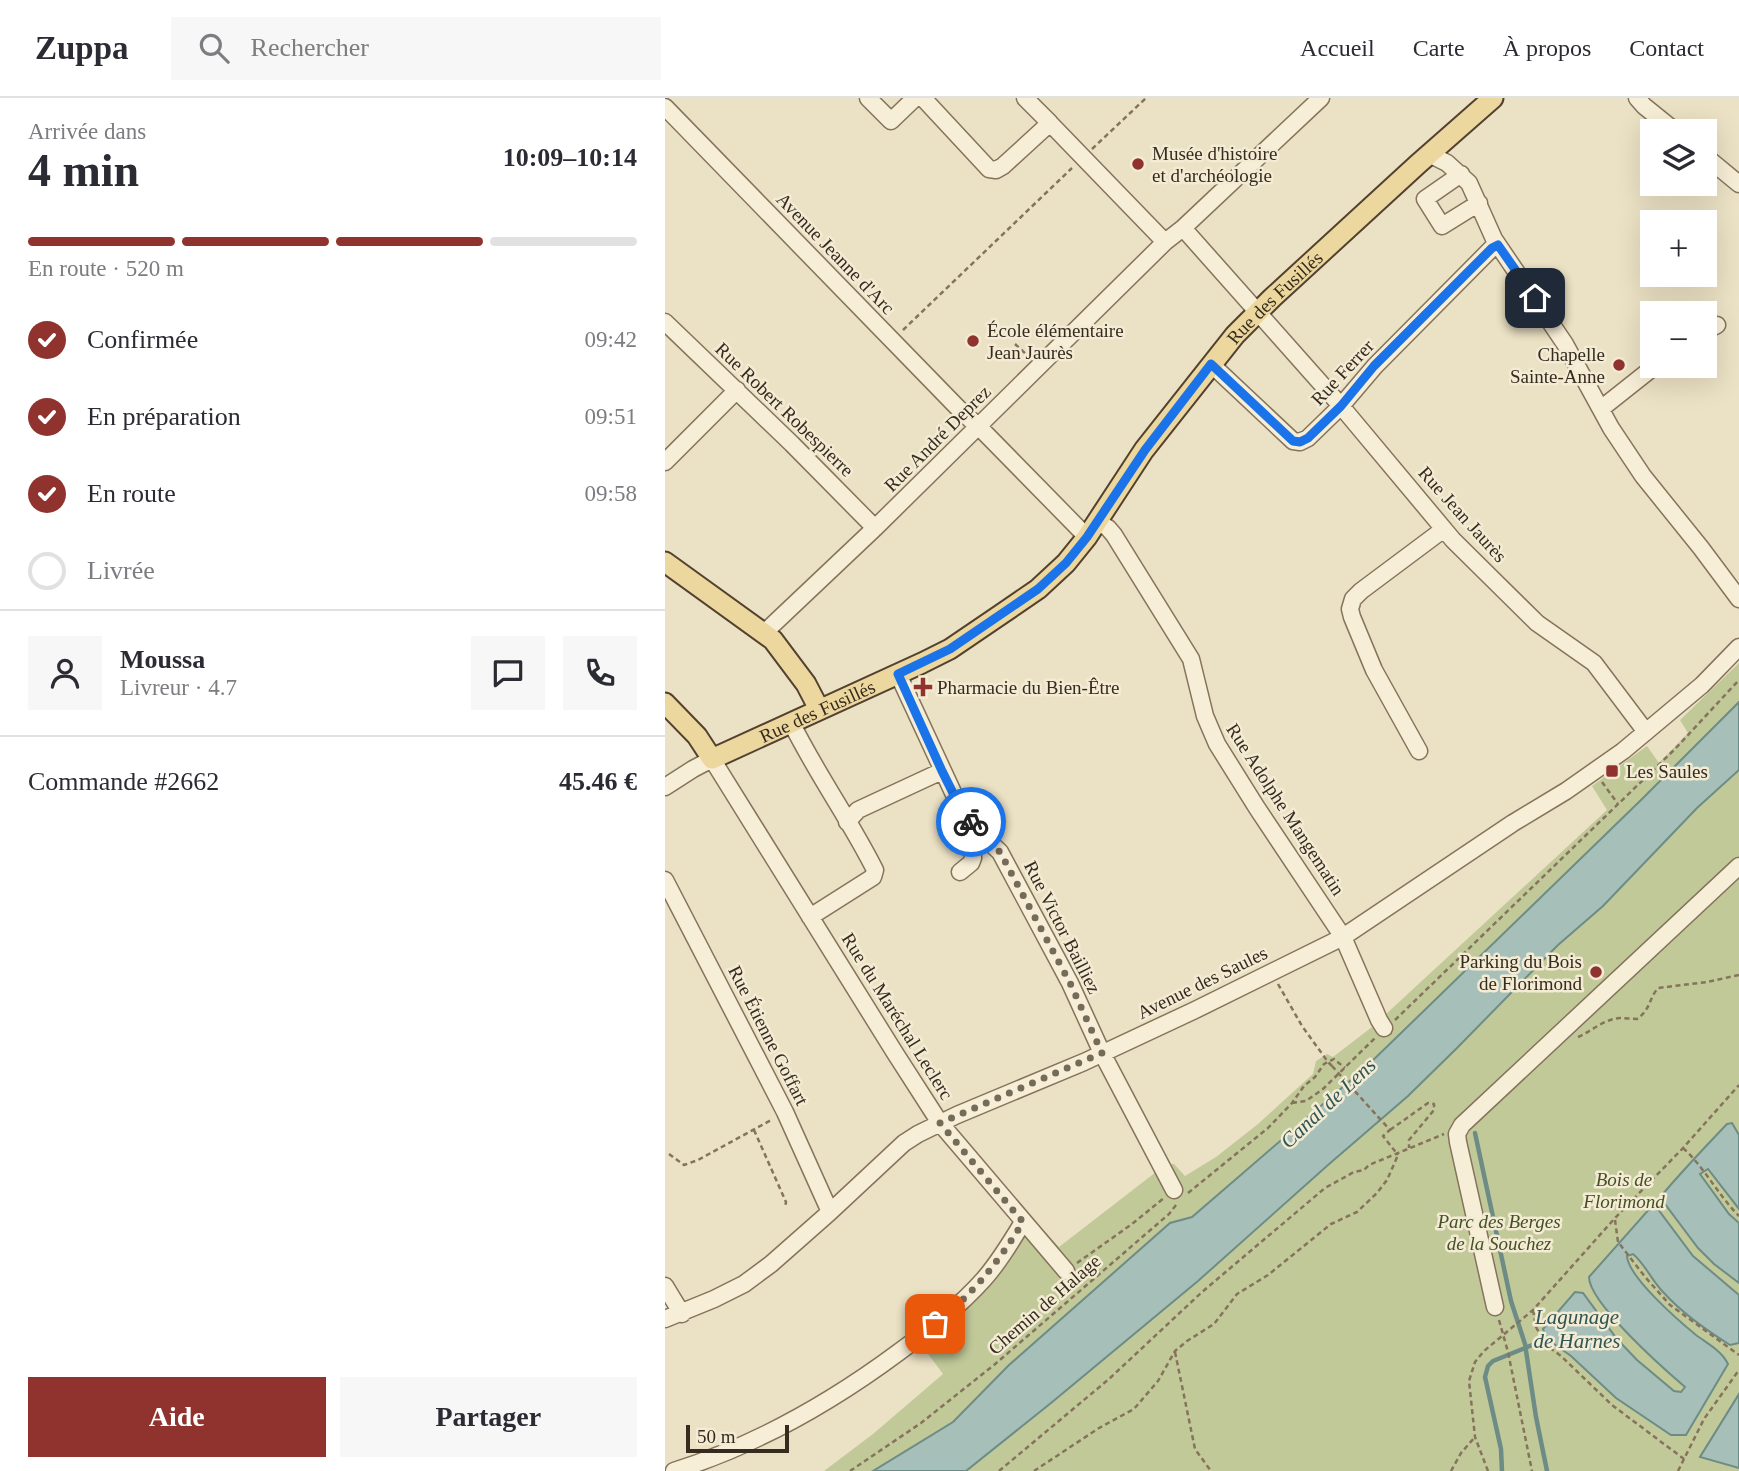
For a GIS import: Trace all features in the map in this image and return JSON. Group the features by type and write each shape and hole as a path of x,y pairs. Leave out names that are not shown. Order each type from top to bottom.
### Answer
{"main road":[{"name":"Rue des Fusillés","path":"712,759 950,649 1038,589 1066,563 1145,450 1235,335 1493,98"},
{"path":"665,562 764,633 782,650 820,709"},
{"path":"665,703 697,736 712,759"}],"street":[{"path":"665,107 672,98"},
{"path":"868,98 891,121 915,98"},
{"path":"923,98 989,169 996,170 1003,166 1046,119"},
{"path":"1025,98 1165,242"},
{"name":"Rue André Deprez","path":"764,633 875,528 1165,242 1321,98"},
{"path":"1641,102 1661,119"},
{"name":"Avenue Jeanne d'Arc","path":"665,107 978,427 1092,529"},
{"path":"1429,154 1447,163 1469,183 1498,245 1565,344 1611,428 1643,476 1739,599"},
{"path":"1717,166 1739,184"},
{"path":"1461,174 1425,199 1441,226 1479,203"},
{"name":"Rue Jean Jaurès","path":"1183,228 1341,406 1444,528 1537,623 1594,663 1646,732"},
{"name":"Rue Ferrer","path":"1211,364 1293,441 1300,442 1308,438 1341,406 1374,366 1498,245"},
{"name":"Rue Robert Robespierre","path":"665,322 875,528"},
{"path":"1602,408 1640,378"},
{"path":"665,462 737,390"},
{"name":"Rue Adolphe Mangematin","path":"1092,529 1108,528 1114,535 1191,659 1205,716 1217,744 1343,937 1384,1028"},
{"path":"1419,751 1374,670 1350,609 1353,599 1361,591 1444,528"},
{"name":"Avenue des Saules","path":"665,1319 744,1284 771,1264 918,1133 1102,1053 1343,937 1592,773 1702,685 1739,647"},
{"name":"Rue Victor Bailliez","path":"898,674 957,801 975,829 1000,852 1070,983 1102,1053 1177,1195"},
{"path":"790,722 875,870 873,877 810,917"},
{"name":"Rue des Fusillés","path":"665,787 712,759"},
{"name":"Rue du Maréchal Leclerc","path":"712,759 940,1123 1066,1272"},
{"path":"848,822 858,810 942,771"},
{"path":"960,872 974,858 972,843 975,829"},
{"path":"1495,1307 1457,1134 1462,1125 1739,866"},
{"name":"Rue Étienne Goffart","path":"665,880 785,1112 830,1212"},
{"path":"674,1471 715,1457 786,1425 860,1381 953,1310 972,1292 1001,1258 1023,1222"},
{"path":"665,1286 681,1314"}],"path":[{"path":"893,340 1146,98"},
{"path":"1016,344 1038,367"},
{"path":"1292,1103 1306,1101 1345,1069 1384,1028 1675,749 1739,680"},
{"path":"1592,773 1599,776 1618,804"},
{"path":"1271,972 1302,1026 1328,1062 1390,1130"},
{"path":"1576,1038 1604,1022 1618,1018 1637,1019 1646,1013 1652,995 1658,988 1739,975"},
{"path":"1066,1272 1089,1253 1177,1195 1268,1128 1324,1064 1333,1059 1345,1069"},
{"path":"1488,1471 1475,1437 1469,1381 1475,1362 1484,1351 1533,1310 1739,1085"},
{"path":"1390,1130 1428,1103 1434,1104 1434,1110 1409,1140 1409,1148"},
{"path":"669,1154 684,1165 698,1160 785,1112"},
{"path":"999,1471 1109,1379 1202,1292 1325,1188 1462,1125"},
{"path":"1395,1126 1383,1136 1398,1155"},
{"path":"754,1130 786,1202 785,1207"},
{"path":"1683,1148 1694,1158 1739,1216"},
{"path":"1035,1471 1099,1428 1134,1409 1158,1381 1175,1351 1214,1324 1237,1294 1268,1275 1331,1224 1357,1212 1387,1180 1398,1155"},
{"name":"Chemin de Halage","path":"850,1471 926,1419 994,1366 1169,1214 1177,1195"},
{"path":"1615,1218 1618,1242 1670,1306 1739,1355"},
{"path":"1495,1307 1508,1352 1532,1471"},
{"path":"1533,1310 1536,1327 1546,1345 1612,1405 1683,1459"},
{"path":"1175,1351 1195,1449 1211,1471"},
{"path":"1678,1471 1704,1419 1739,1370"},
{"path":"1451,1471 1461,1453 1475,1437"}],"green space":[{"name":"Parc des Berges de la Souchez","path":"1739,663 1739,1471 824,1471 873,1434 943,1374 920,1343 1037,1223 1059,1247 1156,1172 1174,1164 1185,1176 1216,1157 1258,1124 1313,1074 1316,1061 1327,1054 1333,1057 1372,1027 1607,810 1592,786 1647,746 1659,763 1688,733 1680,720"}],"water":[{"name":"Canal de Lens","path":"1739,702 1739,770 1697,808 1603,906 1558,945 1408,1096 1198,1281 966,1471 873,1471 953,1422 1009,1365 1170,1223 1192,1217 1366,1067"},
{"path":"1732,1123 1739,1135 1739,1209 1708,1169 1700,1174 1729,1214 1739,1223 1739,1283 1698,1248 1665,1204 1662,1195 1727,1124"},
{"name":"Lagunage de Harnes","path":"1651,1207 1657,1208 1693,1256 1739,1295 1739,1343 1730,1345 1679,1308 1633,1254 1627,1256 1636,1275 1655,1298 1718,1351 1728,1364 1686,1435 1671,1435 1616,1398 1571,1356 1547,1339 1543,1329 1575,1292 1583,1293 1617,1339 1637,1360 1674,1391 1681,1392 1685,1387 1629,1335 1601,1303 1589,1277"},
{"path":"1739,1394 1739,1468 1700,1457"}],"waterway":[{"path":"1475,1133 1511,1301 1525,1344 1547,1471"},
{"path":"1502,1471 1501,1449 1485,1377 1488,1366 1493,1361 1547,1339"}],"way so far":[{"path":"935,1324 985,1278 1023,1222 940,1123 1102,1053 1070,983 1000,852 971,822"}],"place":[{"name":"Musée d'histoire et d'archéologie","path":"1138,164"},
{"name":"École élémentaire Jean Jaurès","path":"973,341"},
{"name":"Chapelle Sainte-Anne","path":"1619,365"},
{"name":"Pharmacie du Bien-Être","path":"923,687"},
{"name":"Les Saules","path":"1612,771"},
{"name":"Parking du Bois de Florimond","path":"1596,972"}],"route":[{"path":"971,822 942,771 898,674 950,649 1038,589 1066,563 1087,537 1145,450 1211,364 1293,441 1300,442 1308,438 1341,406 1374,366 1492,248 1498,245 1504,251 1535,298"}],"park label":[{"name":"Bois de Florimond","path":"1624,1190"}]}
